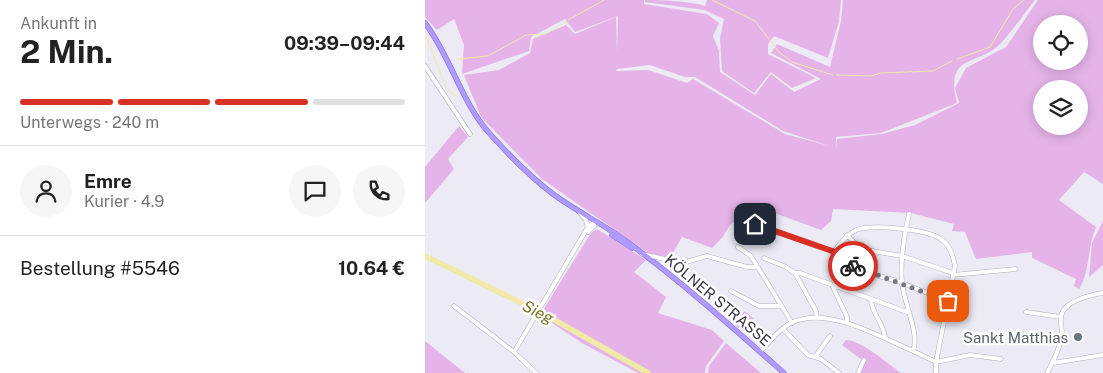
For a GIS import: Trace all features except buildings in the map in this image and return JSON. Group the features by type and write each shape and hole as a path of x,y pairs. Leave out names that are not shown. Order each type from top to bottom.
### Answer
{"main road":[{"name":"KÖLNER STRASSE","path":"425,23 441,47 471,108 485,128 541,184 609,232 621,243 642,254 708,305 783,373"}],"street":[{"path":"425,66 470,134"},
{"path":"425,77 430,72"},
{"path":"579,211 586,220 588,230"},
{"path":"909,214 902,256 902,284 907,312 916,341 913,351"},
{"path":"514,352 588,230 594,226 595,222"},
{"path":"755,224 835,252 861,271 948,301"},
{"path":"835,252 847,235 863,228 871,227 929,233 942,239 948,245 953,258 953,274 936,362 936,373"},
{"path":"847,235 860,249 902,256 953,274 1016,269"},
{"path":"737,247 749,253 792,322"},
{"path":"642,254 682,263 707,256 747,267 758,267"},
{"path":"764,258 787,267 795,273 816,311 817,318"},
{"path":"795,273 800,273 907,312"},
{"path":"832,285 847,317 847,323"},
{"path":"731,292 759,306 781,306"},
{"path":"1047,373 1053,363 1062,334 1061,317 1066,308 1081,298 1103,292"},
{"path":"871,300 871,304 884,329 885,338"},
{"path":"454,306 514,352 537,373"},
{"path":"1026,312 1061,317"},
{"path":"760,352 792,322 817,318 847,323 885,338 936,362 970,355 1001,359"},
{"path":"783,329 808,354 821,358 839,373"},
{"path":"815,356 830,336"},
{"path":"1053,363 1103,355"},
{"path":"858,373 865,360"}],"shaded area":[{"path":"425,0 644,0 644,4 707,14 719,23 713,36 719,51 720,72 755,95 771,74 794,92 821,79 771,53 777,44 830,67 841,21 843,0 1035,0 1001,43 959,68 955,75 954,87 957,103 881,133 836,137 836,149 837,139 882,134 915,125 959,103 955,88 966,68 1006,47 1038,0 1103,0 1103,184 1084,172 1059,200 1096,227 1083,283 1079,289 1074,286 1076,279 1032,258 1032,252 976,259 965,232 952,231 954,224 911,213 833,209 831,221 821,230 758,207 730,225 722,238 712,248 682,237 670,258 648,253 542,179 481,117 464,75 499,70 530,53 533,39 566,25 575,34 616,17 617,52 618,16 575,32 565,19 531,37 529,51 462,74 464,45 454,19 437,30 425,17","holes":["650,65 685,77 695,77 783,131 829,146 785,134 693,79 687,83 648,70 616,71 617,69"]},
{"path":"645,0 684,2 705,6 707,0 841,0 839,21 828,58 774,36 768,44 768,54 816,78 792,88 771,72 754,93 722,71 720,38 724,19 704,10 645,2"},
{"path":"459,126 468,137 448,159 454,169 425,203 425,167"},
{"path":"1103,221 1103,265 1089,277 1092,243"},
{"path":"597,229 646,260 634,272 666,297 658,313 712,330 724,341 706,366 705,373 638,373 582,343 540,315 591,233"},
{"path":"716,301 722,305 729,304 737,307 735,310 741,315 745,311 754,319 742,331 714,304"},
{"path":"846,340 867,348 901,373 860,373 865,362 842,345"},
{"path":"425,341 465,373 425,373"},
{"path":"726,343 761,373 708,373 709,366"}],"waterway":[{"path":"568,20 604,0"},
{"path":"712,0 755,21 779,52 792,62 833,75"},
{"path":"957,59 990,47 1013,9 1024,0"},
{"path":"458,59 488,56 526,35 546,34 566,22"},
{"path":"425,34 446,87 456,97"},
{"path":"836,75 871,76 880,73 933,71 952,61"},
{"name":"Sieg","path":"425,256 544,314 648,373"}],"way so far":[{"path":"853,266 861,271 897,281 948,301"}],"place":[{"name":"Sankt Matthias","path":"1078,337"}],"route":[{"path":"755,224 835,252 853,266"}]}
